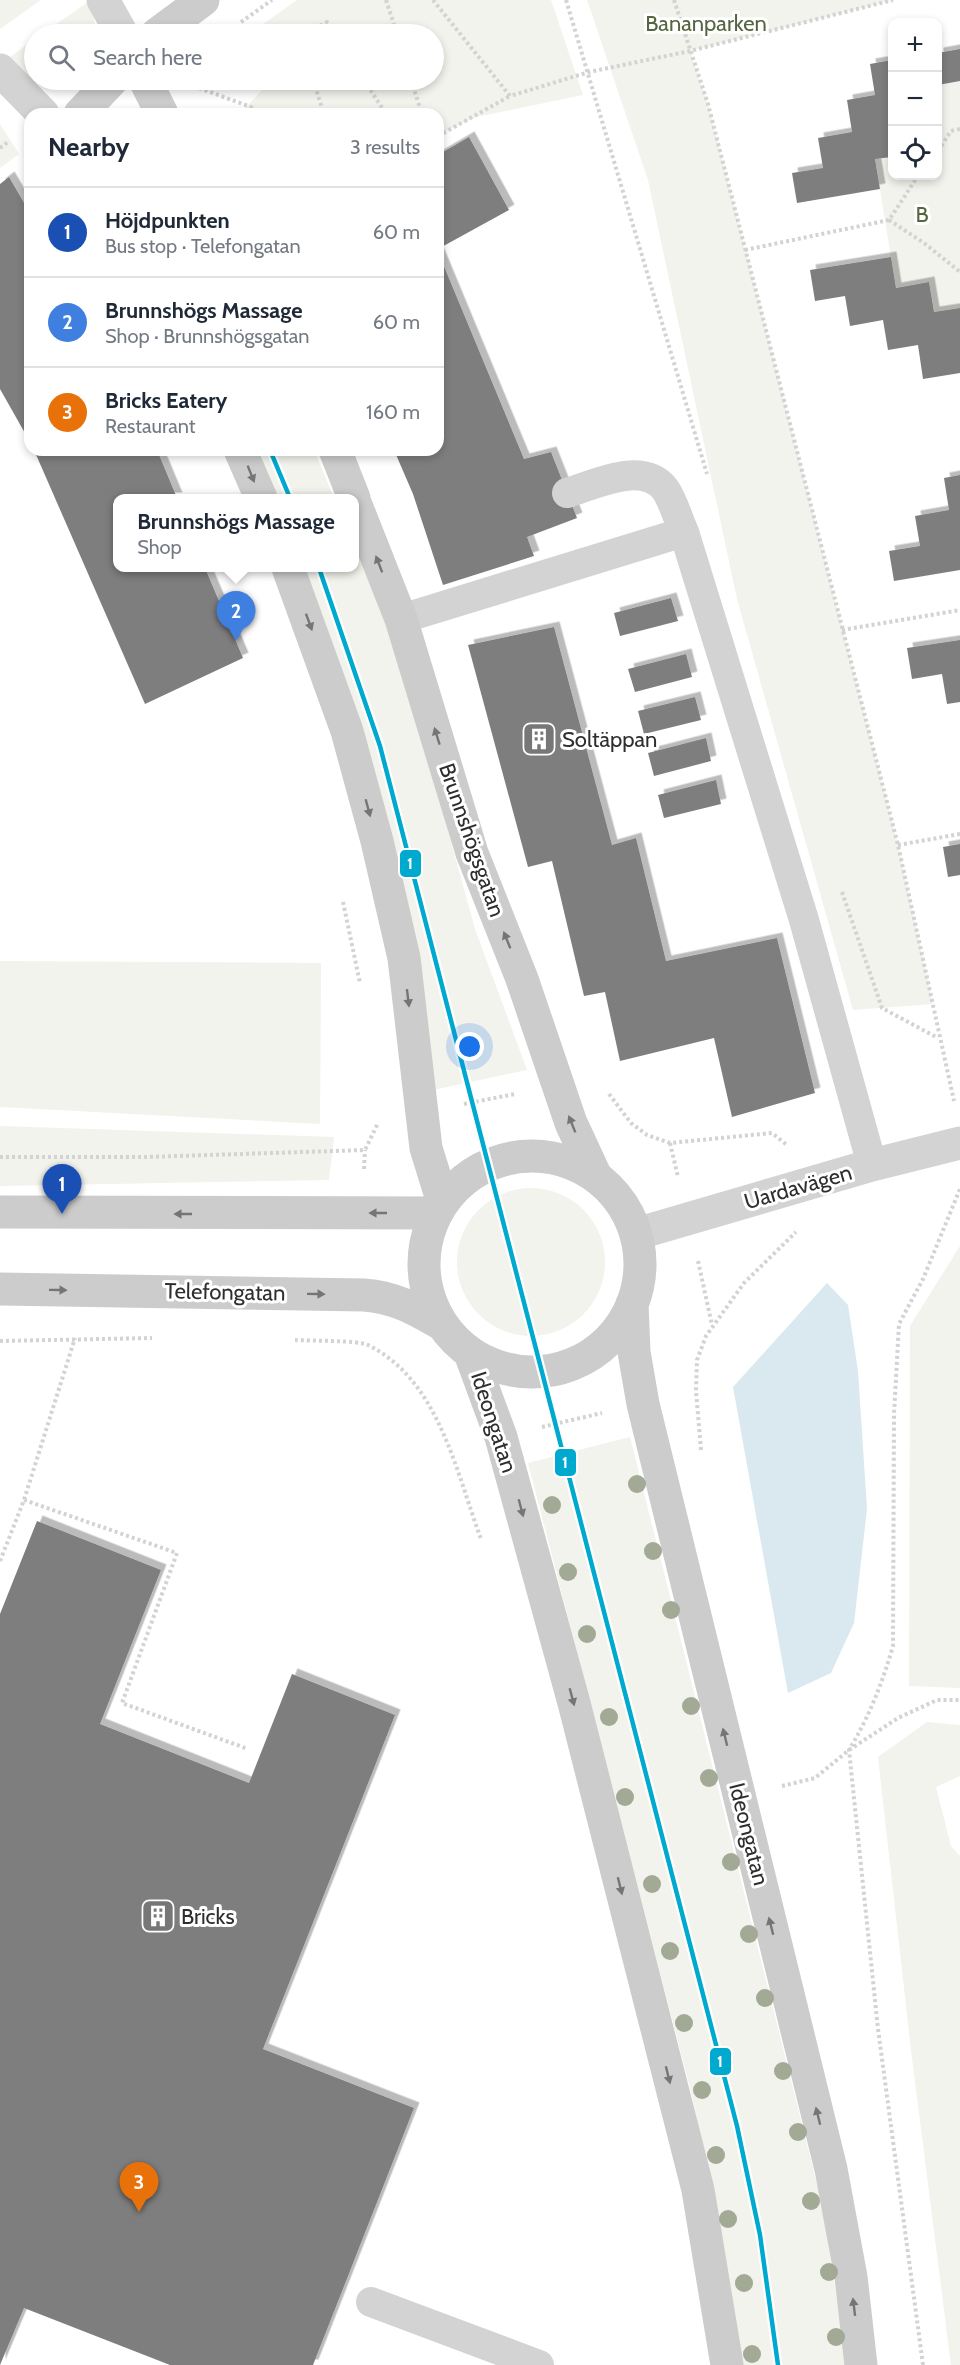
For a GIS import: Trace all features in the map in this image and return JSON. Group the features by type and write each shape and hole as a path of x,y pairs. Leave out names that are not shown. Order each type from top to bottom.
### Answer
{"street":[{"path":"103,0 116,24"},
{"path":"171,24 203,0"},
{"path":"0,70 37,108"},
{"path":"86,108 103,90"},
{"path":"151,90 159,108"},
{"path":"243,456 259,494"},
{"name":"Brunnshögsgatan","path":"337,456 352,494"},
{"name":"Brunnshögsgatan","path":"359,512 400,619 472,853 522,979 571,1123 596,1177"},
{"path":"290,572 347,730 377,841 404,958 426,1148 440,1208"},
{"name":"Uardavägen","path":"636,1234 872,1165 960,1143"},
{"path":"539,1156 565,1161 596,1177 614,1193 627,1212 636,1234 640,1274 632,1304 623,1325 598,1350 572,1366 537,1372 512,1371 491,1364 470,1353 443,1325 434,1310 424,1274 427,1237 440,1208 459,1185 476,1172 496,1162 519,1157 539,1156"},
{"path":"0,1212 86,1214 440,1208"},
{"name":"Telefongatan","path":"0,1289 384,1296 405,1304 443,1325"},
{"name":"Ideongatan","path":"632,1304 634,1352 643,1404 831,2169 851,2277 861,2365"},
{"name":"Ideongatan","path":"470,1353 501,1437 574,1703 698,2190 727,2365"}],"lane":[{"path":"567,493 630,474 648,477 664,488 684,532 804,920 872,1165"},
{"path":"400,619 684,532"},
{"path":"371,2302 539,2365"}],"path":[{"path":"239,23 272,0"},
{"path":"386,0 394,24"},
{"path":"434,0 510,96"},
{"path":"674,0 708,104 898,845 938,1038 954,1103"},
{"path":"444,133 510,96 589,72 690,51 893,0"},
{"path":"205,90 252,108"},
{"path":"316,90 322,108"},
{"path":"370,90 382,108"},
{"path":"414,90 420,108"},
{"path":"942,145 951,131 960,129"},
{"path":"745,250 888,220 915,180"},
{"path":"888,220 924,243 960,272"},
{"path":"842,630 960,610"},
{"path":"898,845 960,834"},
{"path":"342,897 362,988"},
{"path":"376,1112 378,1123"},
{"path":"923,2365 878,2029 849,1750 867,1722 893,1646 894,1414 899,1324 924,1280 960,1189"},
{"path":"285,1340 366,1344 397,1365 417,1389 435,1413 448,1449 696,1391 697,1360 712,1325 744,1283 793,1237"},
{"path":"0,1561 24,1500 75,1338"},
{"path":"0,1341 158,1338"},
{"path":"24,1500 177,1553 122,1703 248,1749"},
{"path":"776,1788 815,1778 849,1750 898,1718 937,1700 960,1700"}],"green space":[{"path":"0,0 41,0 0,29"},
{"path":"297,0 551,0 583,95 476,117 444,132 444,108 245,108 261,90 444,90 444,24 263,24"},
{"name":"Bananparken","path":"587,0 893,0 690,51 708,104 898,845 933,1004 853,1010 737,599 648,180"},
{"path":"88,2 94,24 56,24"},
{"path":"24,47 24,74 21,71 9,58"},
{"name":"B","path":"960,81 960,308 934,312 929,283 896,288 875,159 888,157 888,180 942,180 942,84"},
{"path":"0,124 19,154 0,168"},
{"path":"258,456 316,456 332,494 274,494"},
{"path":"359,558 401,660 475,929 527,1070 433,1090 304,572 359,572"},
{"path":"0,961 321,963 320,1124 0,1107"},
{"path":"0,1126 334,1137 329,1180 0,1186"},
{"path":"531,1188 559,1193 584,1209 600,1234 605,1262 600,1290 584,1315 559,1331 531,1336 503,1331 478,1315 462,1290 457,1262 462,1234 478,1209 503,1193"},
{"path":"960,1246 960,1688 909,1686 910,1326"},
{"path":"630,1437 821,2200 843,2336 845,2365 743,2365 720,2228 691,2092 528,1463"},
{"path":"927,1722 960,1725 960,1776 936,1787 951,1846 960,1856 960,2365 951,2365 911,2050 878,1757"}],"shaded area":[{"path":"827,1283 848,1305 858,1371 867,1509 854,1623 831,1673 788,1693 733,1387"}],"building":[{"path":"960,49 960,81 942,84 942,52"},
{"path":"888,61 888,157 875,159 880,189 797,203 792,173 823,168 818,138 852,132 847,100 875,95 870,64"},
{"path":"469,137 509,210 444,246 444,152"},
{"path":"9,177 24,203 24,431 0,389 0,184"},
{"path":"891,257 896,288 929,282 934,312 960,308 960,373 923,379 918,345 888,350 883,320 850,326 845,296 815,301 810,270"},
{"path":"444,266 524,459 551,452 577,518 527,537 534,556 443,585 413,494 397,456 444,456"},
{"path":"37,456 160,456 175,494 113,494 113,572 207,572 243,658 145,704"},
{"path":"960,475 960,570 894,581 889,551 920,546 915,516 949,510 944,478"},
{"path":"671,598 678,621 620,636 614,613"},
{"path":"554,627 612,845 636,838 666,961 777,938 815,1093 732,1117 714,1038 620,1061 605,992 584,996 552,861 528,867 468,645"},
{"path":"960,640 960,702 947,704 942,674 912,679 907,648"},
{"path":"686,654 692,677 635,692 628,669"},
{"path":"695,697 701,720 644,734 638,711"},
{"path":"706,738 711,761 654,776 648,753"},
{"path":"716,780 721,804 664,818 658,795"},
{"path":"960,844 960,875 948,877 943,847"},
{"name":"Bricks","path":"37,1521 161,1570 100,1724 249,1783 292,1674 395,1715 263,2049 414,2108 313,2365 170,2365 24,2308 0,2365 0,1614"}],"transit line":[{"name":"1","path":"272,456 288,494"},
{"name":"1","path":"320,572 380,746 737,2126 760,2235 778,2365"}],"place":[{"name":"Brunnshögs Massage","path":"236,641"},
{"name":"Soltäppan","path":"539,739"},
{"name":"Höjdpunkten","path":"62,1214"},
{"name":"Bricks","path":"158,1916"},
{"name":"Bricks Eatery","path":"139,2212"}]}
